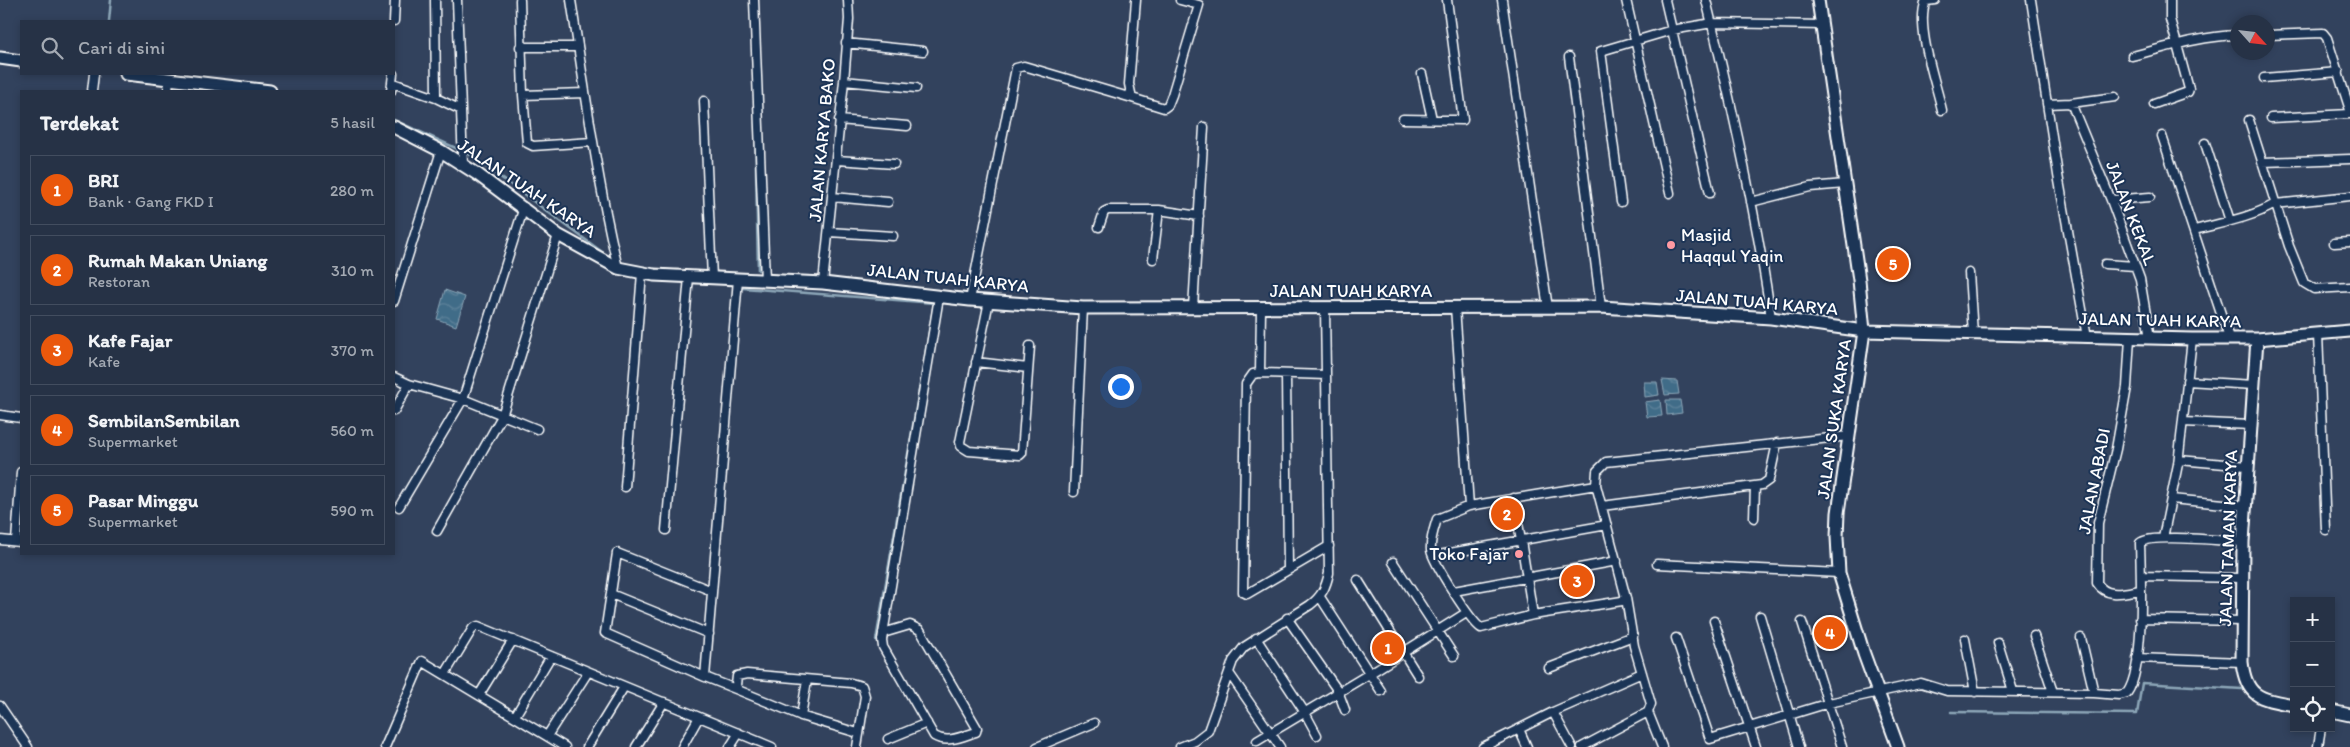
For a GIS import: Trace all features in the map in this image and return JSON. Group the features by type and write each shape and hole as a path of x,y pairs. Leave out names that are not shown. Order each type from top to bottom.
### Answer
{"main road":[{"name":"JALAN SUKA KARYA","path":"1818,0 1859,280 1864,331 1838,513 1839,573 1864,654 1898,747"},
{"path":"0,58 20,61"},
{"path":"135,75 262,90"},
{"name":"JALAN TUAH KARYA","path":"395,127 463,165 524,207 558,234 618,268 642,273 823,283 888,289 970,300 1082,308 1601,307 1771,318 1864,331 2192,339 2257,339 2350,332"},
{"name":"JALAN TAMAN KARYA","path":"2257,339 2241,578 2242,662 2244,680 2250,690 2273,701 2290,704"},
{"path":"2335,712 2350,714"}],"street":[{"path":"394,20 395,0"},
{"path":"435,0 436,98"},
{"path":"457,0 463,165"},
{"path":"520,0 520,47 527,144 533,146 592,142"},
{"path":"571,0 592,142 610,241 618,268"},
{"path":"754,0 765,280"},
{"name":"JALAN KARYA BAKO","path":"823,283 844,81 849,19 848,0"},
{"path":"1132,98 1129,84 1136,0"},
{"path":"970,300 1016,68 1024,66 1164,108 1168,105 1199,5 1180,0"},
{"path":"1403,119 1463,120 1447,0"},
{"path":"1502,0 1548,308"},
{"path":"1626,0 1637,41 1670,192"},
{"path":"1665,0 1710,193"},
{"path":"1706,0 1751,202 1764,268 1771,318"},
{"path":"1935,0 1926,1 1922,10 1922,29 1942,110"},
{"path":"2031,0 2058,175 2087,337"},
{"path":"2154,104 2188,92 2189,89 2170,19 2170,0"},
{"path":"1621,202 1601,51 1672,30 1712,23 1822,25"},
{"path":"2275,34 2323,33 2327,38 2339,72 2350,110"},
{"path":"2132,56 2177,44 2230,36"},
{"path":"846,43 923,51"},
{"path":"520,47 578,47"},
{"path":"1569,57 1601,307"},
{"path":"2264,78 2339,72"},
{"path":"1422,74 1432,119"},
{"path":"92,90 94,75"},
{"path":"168,90 169,79"},
{"path":"844,81 916,88"},
{"path":"392,87 436,98 461,110"},
{"path":"523,95 585,93"},
{"path":"2047,104 2115,97"},
{"path":"704,101 712,278"},
{"name":"JALAN KEKAL","path":"2071,103 2111,200 2140,279 2150,338"},
{"path":"2271,118 2350,114"},
{"path":"839,120 907,126"},
{"path":"2249,120 2275,204 2304,283 2314,289 2350,287"},
{"path":"1193,308 1204,128"},
{"path":"2162,136 2229,338"},
{"path":"2205,143 2230,221"},
{"path":"395,298 441,151"},
{"path":"2262,162 2350,159"},
{"path":"836,160 894,164"},
{"path":"1751,202 1810,188 1844,184"},
{"path":"2194,230 2265,210 2275,204 2350,196"},
{"path":"832,197 888,202"},
{"path":"2111,200 2150,197"},
{"path":"399,507 462,399 524,207"},
{"path":"1099,227 1104,212 1108,210 1158,210 1199,216"},
{"path":"1153,259 1158,210"},
{"path":"829,232 893,236"},
{"path":"437,530 502,416 558,234"},
{"path":"2334,243 2350,242"},
{"path":"2105,264 2135,266"},
{"path":"625,487 642,273"},
{"path":"1968,273 1973,334"},
{"path":"666,530 689,277"},
{"path":"705,677 738,279"},
{"path":"883,633 910,625 920,630 977,728 976,732 948,740 940,740 934,736 883,647 883,633 939,297"},
{"path":"989,301 960,442 961,446 969,451 1020,455 1022,453 1030,346"},
{"path":"1074,492 1082,308"},
{"path":"1180,747 1195,741 1208,731 1233,661 1244,647 1320,597 1326,586 1329,573 1329,546 1325,308"},
{"path":"1455,308 1469,506"},
{"path":"1260,373 1261,309"},
{"path":"2318,334 2326,530"},
{"name":"JALAN ABADI","path":"2130,338 2127,387 2120,431 2106,496 2098,523 2097,583 2101,589 2112,594 2140,590"},
{"path":"2163,538 2179,460 2192,339"},
{"path":"976,362 1028,368"},
{"path":"1326,375 1260,373 1253,374 1246,384 1243,592 1247,594 1329,546"},
{"path":"1286,374 1288,569"},
{"path":"395,377 409,384 462,399 537,429"},
{"path":"2187,381 2254,385"},
{"path":"395,410 409,384"},
{"path":"0,415 20,418"},
{"path":"2183,422 2251,425"},
{"path":"1582,747 1648,712 1651,704 1633,636 1617,561 1596,485 1597,470 1606,462 1849,436"},
{"path":"1602,506 1762,485 1769,480 1777,443"},
{"path":"2179,460 2248,466"},
{"path":"1596,485 1469,506 1437,520 1432,534 1433,556 1466,612 1481,628 1533,615 1622,601 1626,598"},
{"path":"1754,518 1755,486"},
{"path":"1514,498 1519,540 1533,615"},
{"path":"2171,499 2245,506"},
{"path":"0,540 19,542 20,507"},
{"path":"1433,556 1607,525"},
{"path":"1710,738 1829,703 1921,683 1940,691 2013,691 2119,695 2127,693 2135,680 2140,637 2140,543 2144,539 2163,538 2243,542"},
{"path":"712,591 617,553 606,635 801,716 858,733"},
{"path":"1454,591 1617,561"},
{"path":"1393,562 1454,656"},
{"path":"1657,564 1839,573"},
{"path":"2141,576 2241,578"},
{"path":"1358,580 1418,676"},
{"path":"611,594 709,634"},
{"path":"1320,597 1381,691"},
{"path":"1257,741 1304,711 1369,674 1466,612"},
{"path":"1760,616 1788,716 1799,747"},
{"path":"1287,618 1338,691 1345,710"},
{"path":"2140,619 2242,621"},
{"path":"1714,621 1756,747"},
{"path":"1802,622 1842,747"},
{"path":"445,674 473,628 478,626 772,747"},
{"path":"1549,668 1633,636"},
{"path":"2034,636 2053,692"},
{"path":"1256,638 1304,711 1317,735"},
{"path":"1676,638 1713,747"},
{"path":"2081,638 2094,693"},
{"path":"1965,639 1975,692"},
{"path":"479,695 513,640"},
{"path":"1998,643 2013,691"},
{"path":"515,716 551,656"},
{"path":"2137,658 2242,662"},
{"path":"385,747 422,662 565,747"},
{"path":"547,736 588,672"},
{"path":"1229,673 1280,747"},
{"path":"1483,747 1554,712 1642,673"},
{"path":"738,690 736,685 737,676 743,674 862,686 865,696 857,747"},
{"path":"801,716 806,680"},
{"path":"588,747 624,687"},
{"path":"636,747 664,702"},
{"path":"0,706 28,747"},
{"path":"1554,712 1572,747"},
{"path":"1648,712 1662,747"},
{"path":"682,747 700,717"},
{"path":"888,739 927,723"},
{"path":"1037,747 1094,723"},
{"path":"1519,729 1527,747"},
{"path":"2318,746 2320,732"},
{"path":"730,747 739,733"}],"water":[{"path":"445,290 465,297 456,326 437,319"},
{"path":"1662,380 1677,381 1679,394 1665,395"},
{"path":"1644,382 1657,382 1659,395 1645,397"},
{"path":"1660,400 1662,416 1647,417 1645,402"},
{"path":"1666,400 1680,400 1682,413 1667,415"}],"waterway":[{"path":"109,20 111,0"},
{"path":"172,90 174,84"},
{"path":"395,120 469,154 609,257"},
{"path":"755,122 758,270"},
{"path":"743,288 934,303 876,640"},
{"path":"2147,301 2154,334"},
{"path":"9,413 20,414"},
{"path":"1951,712 2137,714 2142,683 2242,689"}],"place":[{"name":"Masjid Haqqul Yaqin","path":"1671,245"},
{"name":"Pasar Minggu","path":"1893,264"},
{"name":"Rumah Makan Uniang","path":"1507,514"},
{"name":"Toko Fajar","path":"1519,554"},
{"name":"Kafe Fajar","path":"1577,581"},
{"name":"SembilanSembilan","path":"1830,633"},
{"name":"BRI","path":"1388,648"}]}
